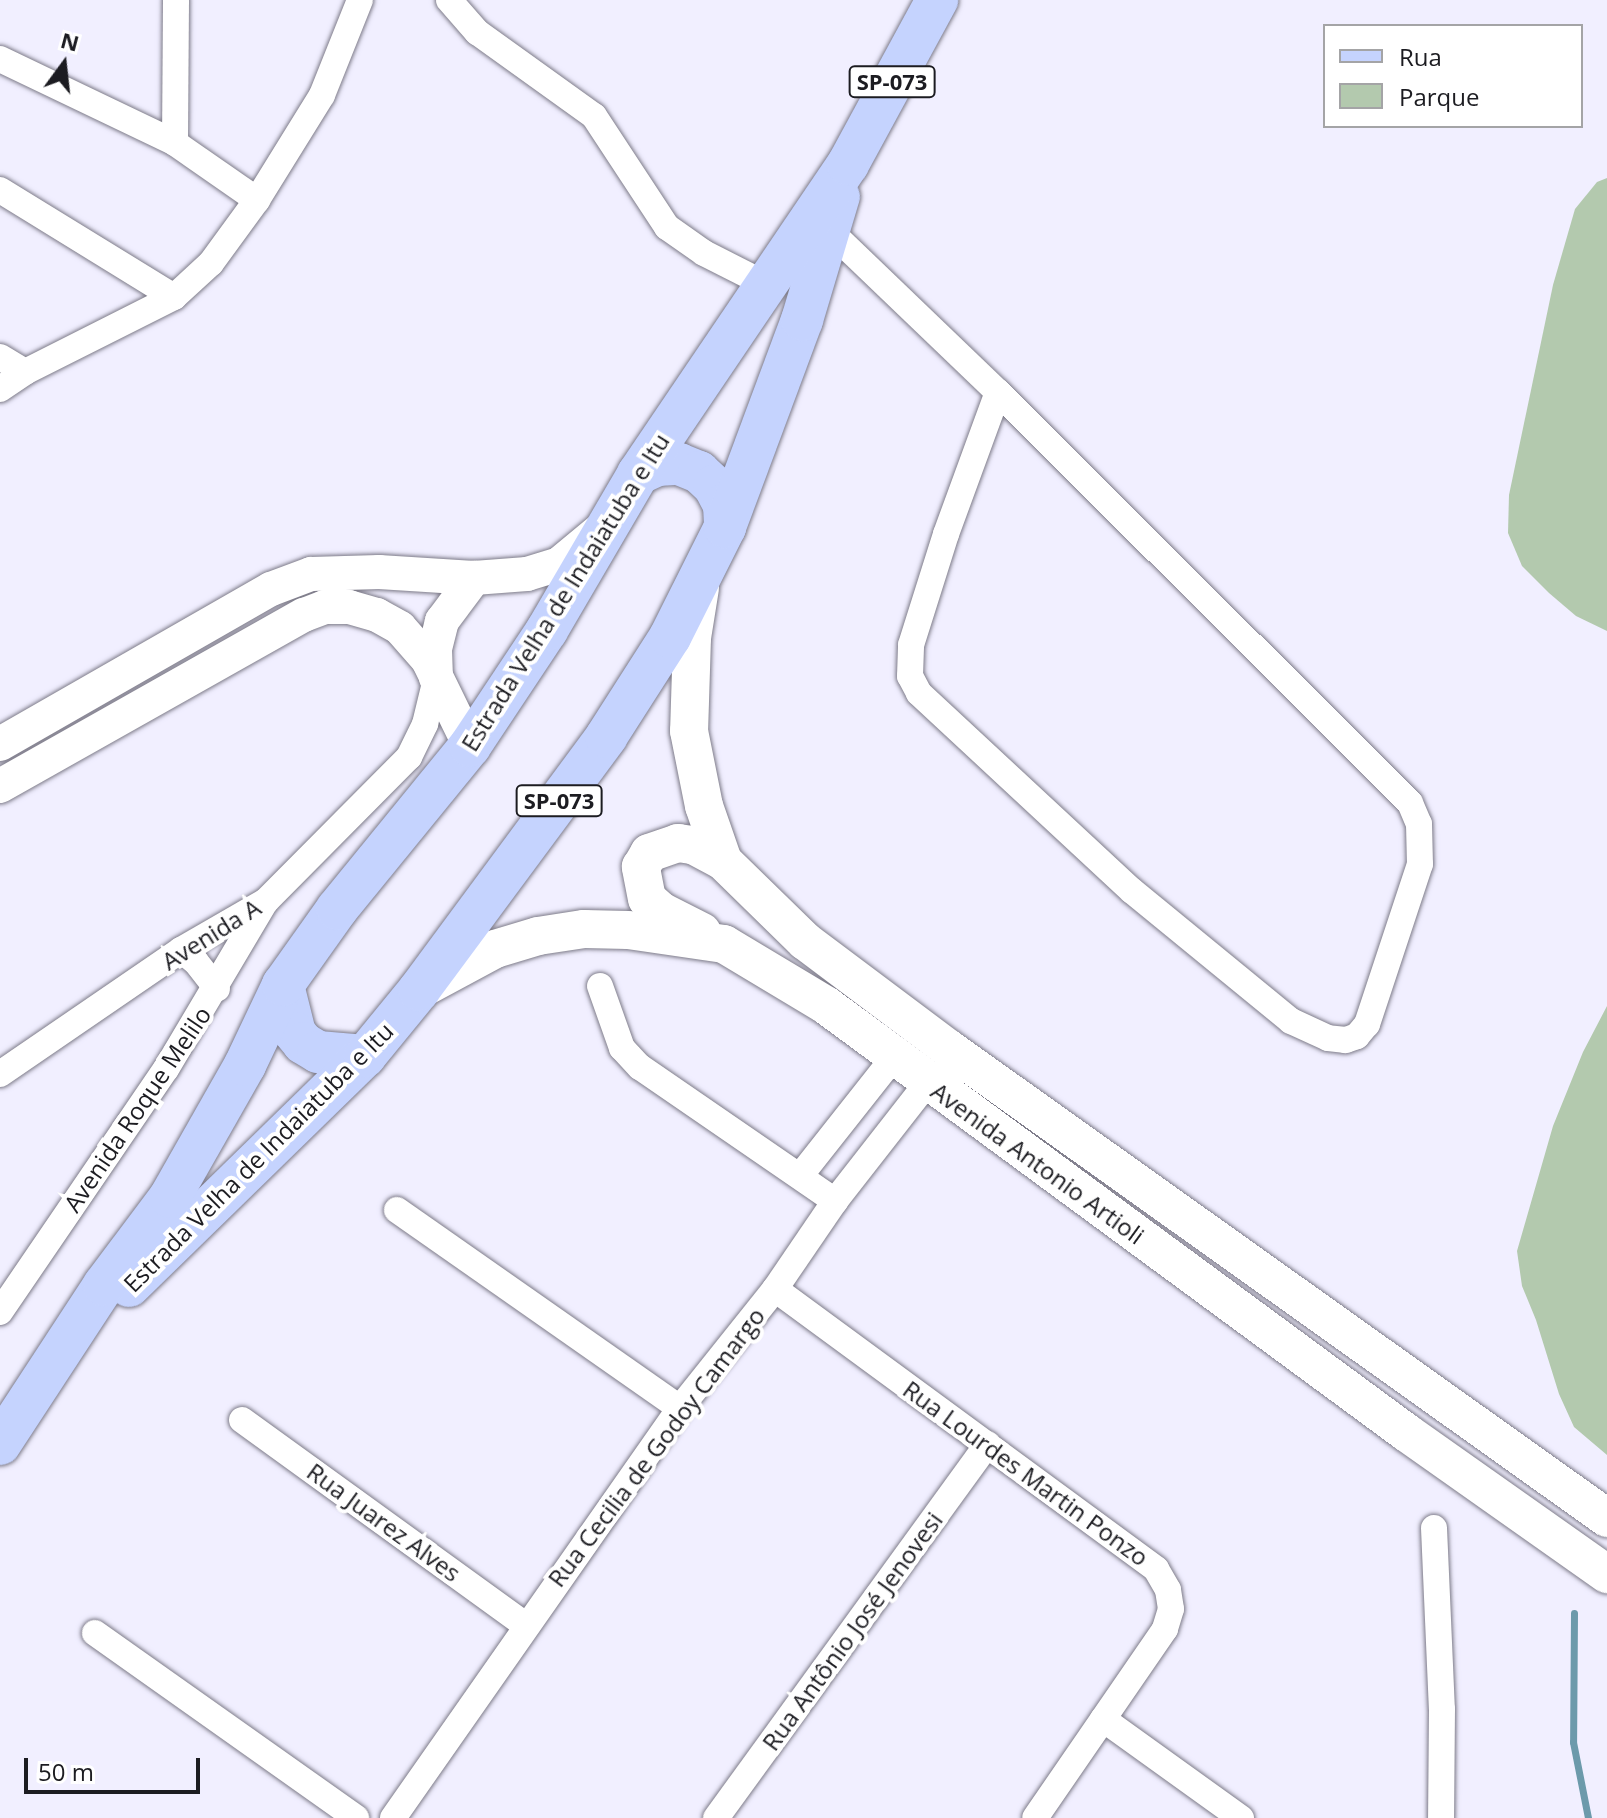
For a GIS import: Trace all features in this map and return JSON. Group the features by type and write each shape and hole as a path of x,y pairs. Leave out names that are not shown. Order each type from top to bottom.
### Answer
{"main road":[{"name":"Estrada Velha de Indaiatuba e Itu","path":"0,1444 104,1285 170,1197 245,1065 283,985 337,909 470,746 547,630 638,474 848,164 937,0"},
{"name":"Estrada Velha de Indaiatuba e Itu","path":"43,1377 134,1281 365,1056 419,990 606,737 670,637 725,527 802,320 848,164"},
{"path":"638,474 657,465 679,464 699,472 714,486 724,505 725,527"},
{"name":"Avenida Antonio Artioli","path":"701,579 692,638 689,731 704,806 723,861 805,941 949,1049 1607,1518"},
{"path":"723,861 693,845 663,845 645,860 641,867 641,882 647,899 661,911 724,944"},
{"name":"Avenida Antonio Artioli","path":"419,990 495,949 538,936 584,929 628,930 724,944 827,1006 1407,1433 1607,1574"},
{"path":"283,985 295,1033 303,1043 325,1053 365,1056"}],"street":[{"path":"152,0 176,7 175,143"},
{"path":"0,389 25,372 174,297 211,263 257,200 322,95 360,0"},
{"path":"449,0 477,32 594,116 667,227 704,253 767,285"},
{"path":"0,59 175,143 257,200"},
{"path":"0,190 174,297"},
{"path":"830,231 998,392 1410,803 1419,824 1420,864 1367,1024 1357,1036 1346,1040 1328,1038 1291,1021 1132,891 919,693 910,676 911,645 946,534 998,392"},
{"path":"0,357 25,372"},
{"path":"0,744 271,589 311,574 379,572 474,578 527,574 559,564 612,520"},
{"path":"436,679 435,649 442,621 474,578"},
{"path":"0,786 304,615 325,607 349,607 377,615 400,628 428,660 470,746"},
{"name":"Avenida A","path":"0,1074 181,950 266,901 409,757 425,724 436,679"},
{"name":"Avenida Roque Melilo","path":"0,1312 217,989 266,901"},
{"path":"181,950 196,962 217,989"},
{"path":"600,986 622,1048 640,1067 835,1201"},
{"path":"800,1176 894,1057"},
{"name":"Rua Cecilia de Godoy Camargo","path":"393,1818 525,1625 680,1408 775,1289 835,1201 928,1082"},
{"path":"397,1210 680,1408"},
{"name":"Rua Lourdes Martin Ponzo","path":"775,1289 1156,1569 1168,1590 1171,1609 1165,1629 1035,1818"},
{"name":"Rua Juarez Alves","path":"242,1420 525,1625"},
{"name":"Rua Antônio José Jenovesi","path":"716,1818 988,1444"},
{"path":"1434,1528 1442,1709 1441,1818"},
{"path":"95,1633 356,1818"},
{"path":"1103,1719 1241,1818"}],"green space":[{"path":"1607,178 1607,631 1576,616 1549,593 1522,566 1508,533 1509,495 1553,285 1575,209 1597,182"},
{"path":"1607,1006 1607,1455 1574,1427 1559,1394 1522,1286 1517,1251 1553,1126 1583,1052"}],"waterway":[{"path":"1574,1613 1573,1742 1588,1818"}]}
